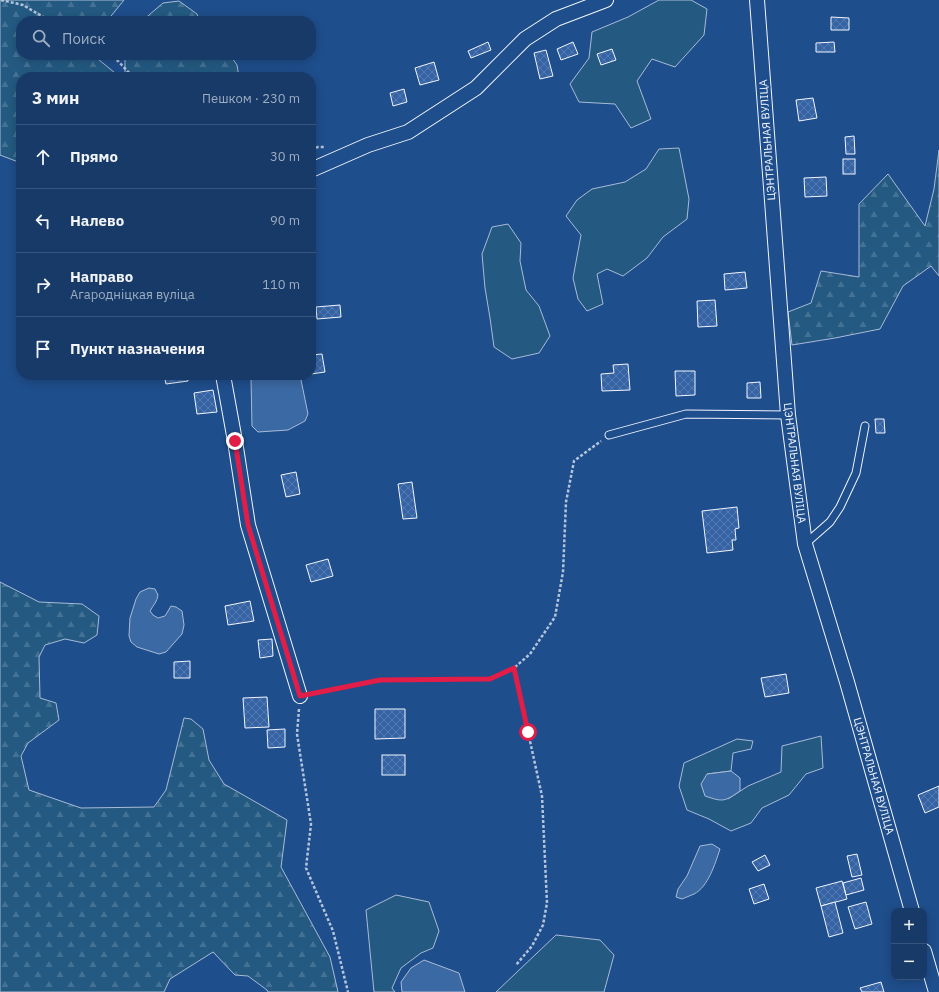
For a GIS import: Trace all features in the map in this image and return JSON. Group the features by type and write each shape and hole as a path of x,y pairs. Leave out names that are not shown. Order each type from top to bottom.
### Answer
{"street":[{"path":"316,168 368,145 408,132 476,88 525,39 556,19 606,0"},
{"name":"ЦЭНТРАЛЬНАЯ ВУЛІЦА","path":"757,0 788,415 805,544 847,682 911,908"},
{"path":"224,380 248,525 300,696"},
{"path":"927,961 936,992"}],"lane":[{"path":"609,435 686,414 788,415"},
{"path":"805,544 830,522 840,507 856,473 865,426"}],"path":[{"path":"1,0 23,4 42,16"},
{"path":"116,60 128,72"},
{"path":"348,992 333,931 306,868 311,824 297,734 300,696 380,680 490,679 514,668 530,654 555,617 563,572 566,502 574,461 609,435"},
{"path":"514,668 542,796 547,903 543,925 532,946 516,965"}],"green space":[{"path":"0,0 124,0 111,16 16,16 16,60 99,60 114,72 16,72 16,161 0,155"},
{"path":"659,0 691,0 707,9 704,35 675,67 652,59 637,81 651,119 631,128 615,104 579,102 570,84 589,58 592,32 628,17"},
{"path":"179,1 198,16 148,16 163,3"},
{"path":"125,60 234,60 237,65 238,72 125,72"},
{"path":"679,148 689,199 687,219 663,237 647,258 623,276 607,269 597,274 603,304 587,311 578,299 573,278 581,235 566,216 577,200 592,189 625,182 646,169 659,149"},
{"path":"939,150 939,276 931,266 903,286 880,329 792,345 788,312 811,303 821,271 859,277 859,204 888,174 925,226 934,189"},
{"path":"508,224 521,243 520,261 526,290 539,306 550,336 539,353 512,359 494,347 485,288 482,254 492,227"},
{"path":"0,582 39,602 82,604 99,616 97,635 84,643 65,639 45,645 39,657 40,698 56,703 59,720 28,743 21,756 29,790 81,808 154,807 166,790 184,718 191,719 203,729 209,760 224,784 287,820 281,867 330,957 338,992 268,992 248,976 235,975 213,952 170,979 164,992 0,992"},
{"path":"821,736 823,768 806,774 789,795 762,808 751,823 731,831 709,819 687,810 679,786 684,763 737,739 753,741 751,749 733,753 731,771 707,774 728,799 748,786 781,772 782,746"},
{"path":"396,895 429,902 439,931 433,948 421,953 401,968 392,988 395,992 374,992 366,910"},
{"path":"556,935 600,940 614,955 604,992 496,992"}],"shaded area":[{"path":"251,380 301,380 308,414 305,421 288,430 258,432 252,426"},
{"path":"149,588 155,589 158,595 150,611 153,615 158,618 165,616 171,606 182,611 184,625 182,634 166,652 159,654 137,647 131,642 129,636 130,618 136,599 140,592"},
{"path":"731,771 740,778 740,791 723,800 705,796 701,784 707,774"},
{"path":"712,844 720,849 707,881 699,891 694,894 682,899 676,897 678,889 687,876 700,846"},
{"path":"424,960 459,973 465,992 402,992 401,982 411,968"}],"building":[{"path":"831,17 849,18 849,30 831,30"},
{"path":"488,42 491,50 471,58 468,51"},
{"path":"573,42 578,54 561,60 557,49"},
{"path":"834,42 835,52 816,52 816,43"},
{"path":"612,49 616,60 601,65 597,54"},
{"path":"546,50 553,76 540,79 534,53"},
{"path":"434,62 439,80 420,85 415,68"},
{"path":"404,89 407,102 393,106 390,93"},
{"path":"813,98 817,118 799,121 796,100"},
{"path":"854,136 855,154 846,154 845,137"},
{"path":"843,159 855,159 855,174 843,174"},
{"path":"826,177 827,196 805,197 804,178"},
{"path":"745,272 747,288 725,290 724,274"},
{"path":"715,300 717,326 698,327 697,301"},
{"path":"340,305 341,317 317,319 316,307"},
{"path":"322,354 325,372 316,373 316,355"},
{"path":"628,364 630,390 602,391 601,374 614,373 613,365"},
{"path":"675,371 695,371 695,395 676,396"},
{"path":"165,380 188,381 166,384"},
{"path":"760,382 761,398 747,398 747,383"},
{"path":"213,390 217,412 197,414 194,393"},
{"path":"875,419 884,419 885,433 876,433"},
{"path":"296,472 300,494 286,497 281,475"},
{"path":"412,482 417,518 403,519 398,484"},
{"path":"737,507 739,528 735,529 736,540 732,540 733,550 707,553 702,511"},
{"path":"328,559 333,576 311,582 306,565"},
{"path":"250,601 254,621 228,625 225,606"},
{"path":"272,639 273,656 260,658 258,640"},
{"path":"190,661 190,678 174,678 174,662"},
{"path":"786,674 789,693 765,697 761,678"},
{"path":"267,697 269,727 245,728 243,698"},
{"path":"375,709 405,709 405,738 375,739"},
{"path":"285,729 285,747 268,748 267,730"},
{"path":"382,755 405,755 405,775 382,775"},
{"path":"939,786 939,807 925,813 918,795"},
{"path":"857,854 862,875 852,877 847,856"},
{"path":"765,855 770,865 758,871 752,862"},
{"path":"861,878 864,890 846,895 843,883"},
{"path":"842,881 847,899 821,906 816,888"},
{"path":"764,884 769,899 754,904 749,889"},
{"path":"835,902 843,933 829,937 821,906"},
{"path":"866,902 872,924 855,929 848,907"},
{"path":"881,982 884,992 862,992 860,988"}],"route":[{"path":"235,441 248,525 300,696 380,680 490,679 514,668 528,732"}]}
